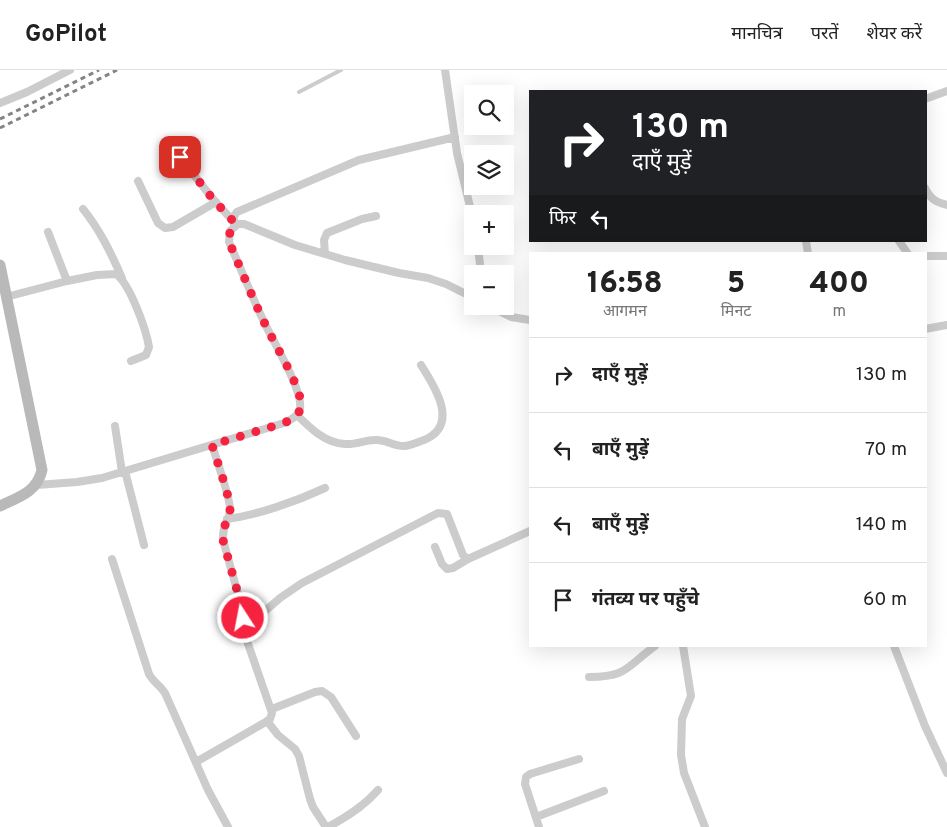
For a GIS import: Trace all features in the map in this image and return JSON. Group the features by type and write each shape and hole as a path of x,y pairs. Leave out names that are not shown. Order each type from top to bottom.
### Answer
{"street":[{"path":"0,103 28,92 70,70"},
{"path":"445,70 455,137 470,205"},
{"path":"927,98 947,91"},
{"path":"0,506 19,497 36,485 77,482 124,471 284,423 297,415 301,406 300,398 264,323 229,242 230,231 237,212 341,166 376,155 455,137"},
{"path":"180,157 233,224"},
{"path":"138,181 158,223 165,228 173,227 216,202"},
{"path":"927,193 933,200 947,205"},
{"path":"83,208 105,240 135,303 149,347 146,355 131,361"},
{"path":"325,254 324,240 327,233 362,219 376,216"},
{"path":"233,224 244,224 295,245 325,254 399,273 428,278 464,293"},
{"path":"48,232 67,281"},
{"path":"927,256 947,256"},
{"path":"0,265 3,288 40,457 42,470 36,485"},
{"path":"3,288 67,281 110,273 122,278"},
{"path":"509,315 529,320"},
{"path":"927,329 947,325"},
{"path":"297,415 325,438 336,442 345,444 376,440 396,446 413,444 435,434 440,424 442,410 435,388 421,365"},
{"path":"115,426 124,471 144,545"},
{"path":"196,762 272,717 272,710 247,640 240,601 223,540 222,531 230,510 230,503 212,445"},
{"path":"227,519 247,515 310,495 325,488"},
{"path":"244,625 257,618 280,598 302,583 438,513 447,514 463,555 468,559"},
{"path":"435,547 442,564 447,569 454,568 468,559 529,531"},
{"path":"112,559 149,674 164,693 228,827"},
{"path":"588,677 604,677 624,672 654,647"},
{"path":"683,647 691,696 682,719 681,755 684,772 705,827"},
{"path":"894,647 925,726 947,773"},
{"path":"272,710 315,692 322,691 331,697 356,736"},
{"path":"267,721 278,735 295,749 299,756 310,799 327,827 354,812 378,790"},
{"path":"539,827 525,784 526,778 530,774 579,759"},
{"path":"536,817 604,791"}],"lane":[{"path":"299,92 341,70"}],"railway":[{"path":"0,119 99,70"},
{"path":"0,128 117,70"}],"route":[{"path":"180,157 212,198 233,221 234,227 230,231 229,242 264,323 300,398 300,412 284,423 212,445 230,503 229,514 222,531 223,540 243,618"}]}
